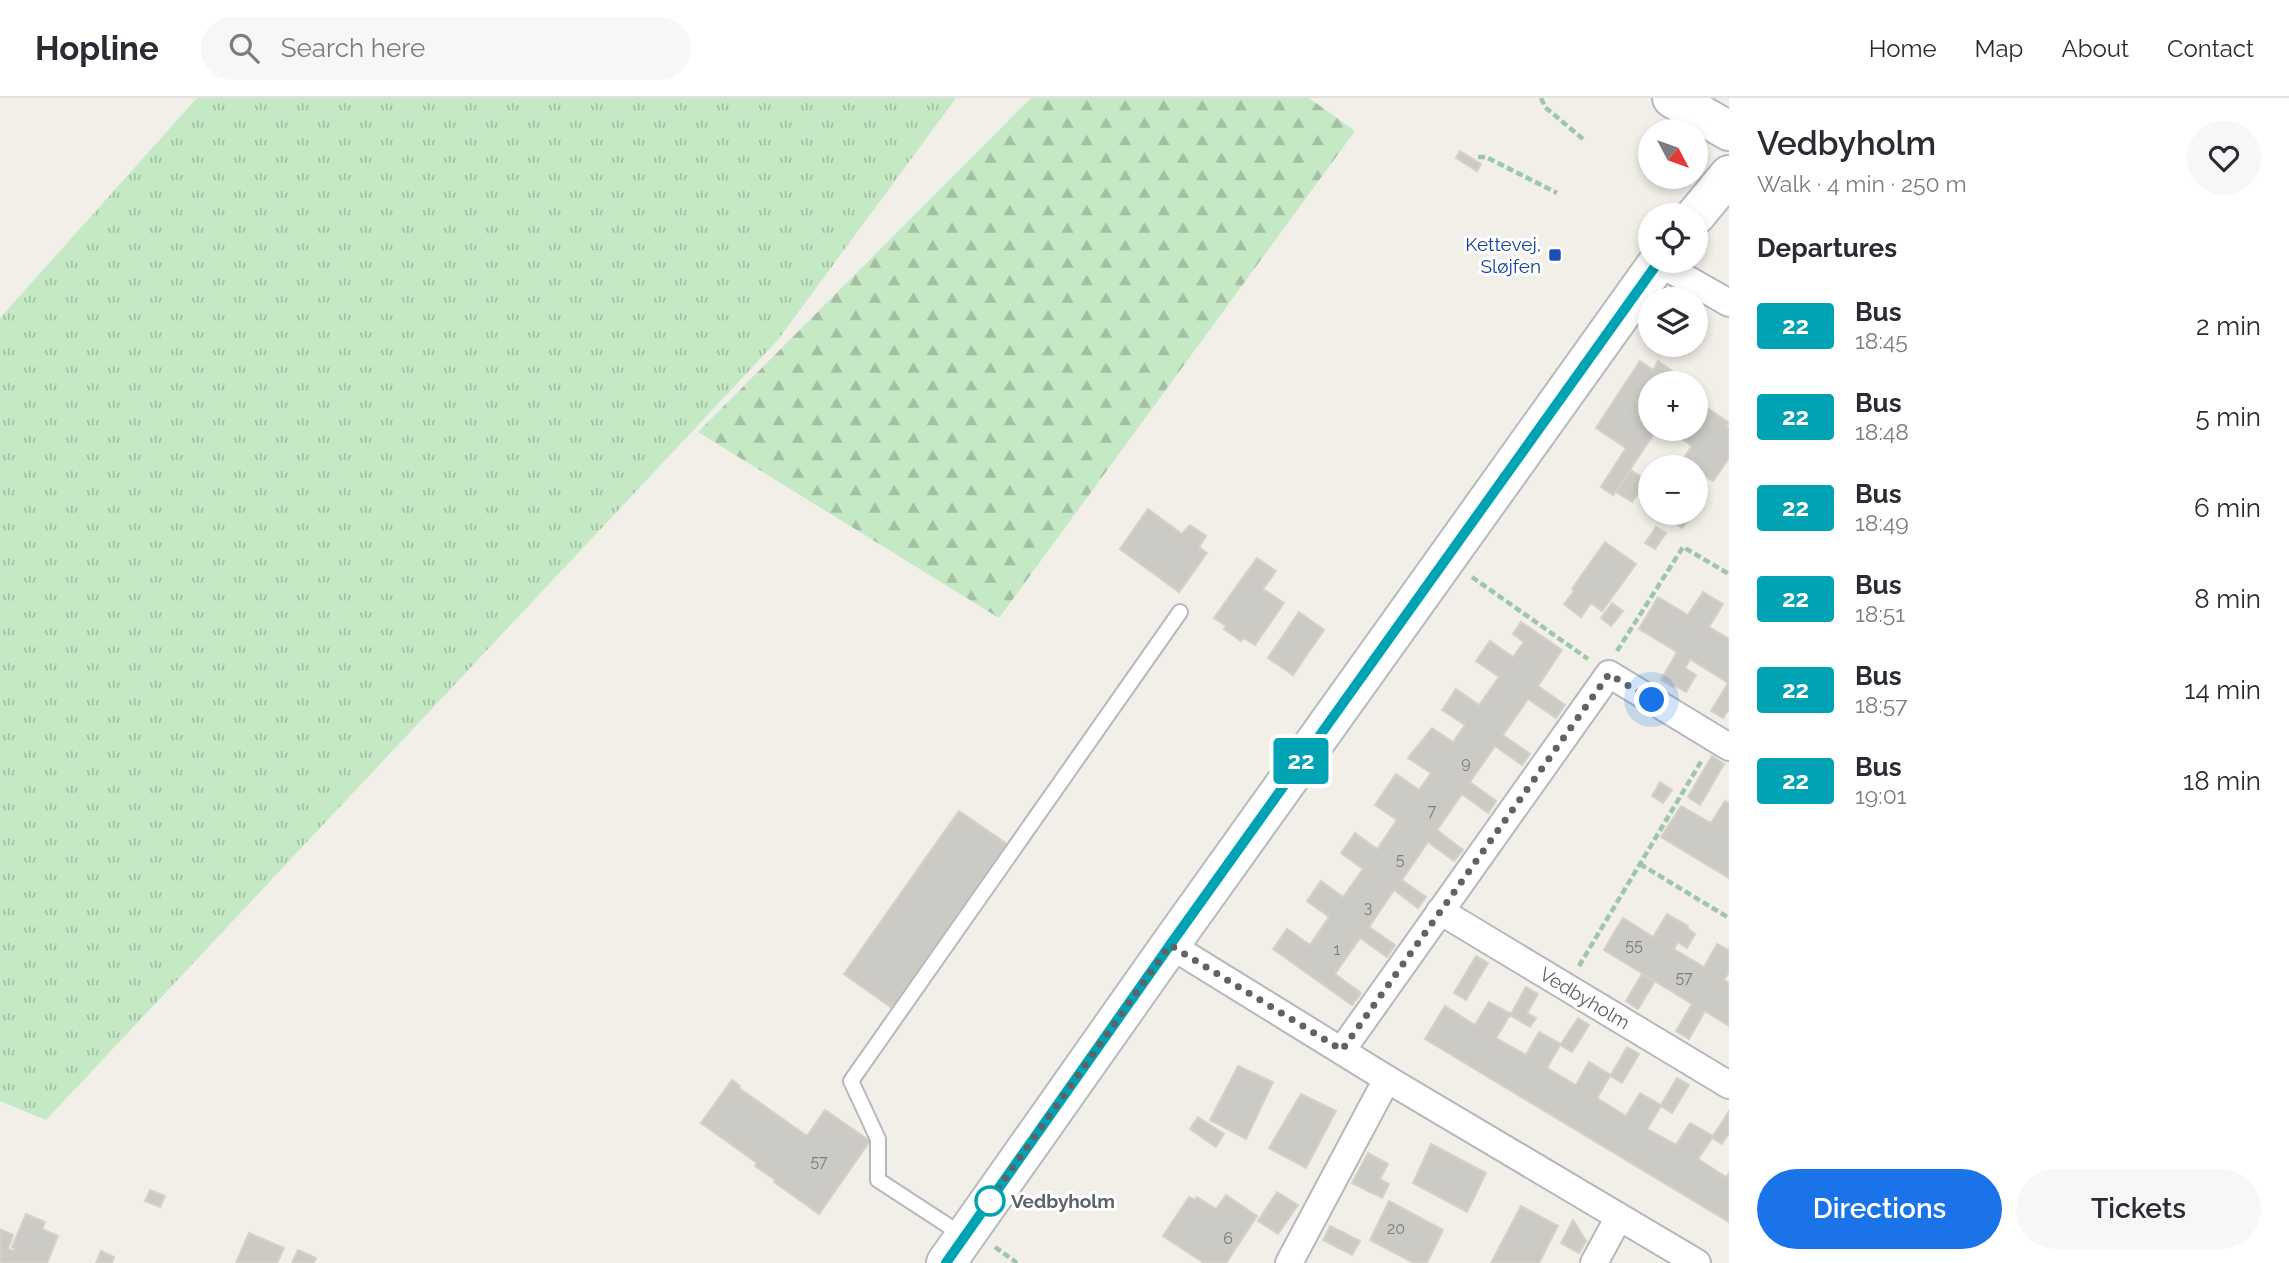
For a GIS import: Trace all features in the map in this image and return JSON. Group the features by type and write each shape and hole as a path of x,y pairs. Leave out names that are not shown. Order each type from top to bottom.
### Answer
{"street":[{"path":"1672,98 1729,131"},
{"path":"1706,203 1729,175"},
{"path":"956,1250 1170,945 1650,273"},
{"path":"1677,273 1729,303"},
{"path":"1342,1050 1609,674 1722,743"},
{"name":"Vedbyholm","path":"1440,911 1729,1085"},
{"path":"1170,945 1387,1079 1697,1263"},
{"path":"1289,1263 1387,1079"},
{"path":"1594,1263 1619,1217"}],"lane":[{"path":"956,1250 878,1180 877,1139 851,1081 1181,612"}],"path":[{"path":"1541,98 1545,107 1583,139"},
{"path":"1478,158 1486,157 1557,194"},
{"path":"1446,559 1609,674 1614,656 1683,547 1729,575"},
{"path":"1567,987 1640,864 1722,743"},
{"path":"1640,864 1729,918"}],"green space":[{"path":"197,98 956,98 777,341 46,1120 0,1101 0,318"},
{"path":"1031,98 1309,98 1355,131 999,618 698,432"}],"building":[{"path":"1460,151 1481,164 1477,171 1456,158"},
{"path":"1640,361 1653,370 1658,361 1672,371 1638,371 1638,441 1649,441 1613,495 1601,487 1626,448 1596,428"},
{"path":"1708,408 1729,423 1726,427 1729,429 1729,458 1713,481 1708,478 1708,455 1686,455 1692,446 1684,441 1708,441"},
{"path":"1631,470 1638,475 1638,494 1632,502 1616,492"},
{"path":"1148,509 1182,534 1190,525 1206,536 1199,547 1207,553 1179,592 1120,549"},
{"path":"1656,527 1666,533 1655,549 1645,543"},
{"path":"1605,542 1636,564 1602,611 1591,603 1581,617 1564,604"},
{"path":"1257,558 1276,571 1263,589 1284,603 1255,645 1243,638 1241,641 1214,618"},
{"path":"1703,592 1723,604 1709,627 1729,639 1729,709 1723,718 1711,711 1728,683 1690,659 1685,668 1696,675 1686,692 1661,680 1677,652 1639,629 1658,597 1688,615"},
{"path":"1612,603 1623,611 1611,626 1601,618"},
{"path":"1299,612 1324,630 1293,675 1268,658"},
{"path":"1521,622 1562,650 1538,686 1565,705 1556,718 1528,699 1503,735 1530,754 1522,765 1495,746 1470,782 1496,801 1488,813 1462,794 1437,830 1463,850 1454,861 1428,842 1402,880 1426,897 1418,908 1394,890 1369,927 1395,945 1387,957 1360,938 1335,974 1361,993 1352,1005 1273,949 1287,929 1310,945 1329,917 1307,901 1321,881 1343,897 1363,869 1341,853 1355,833 1377,849 1397,820 1375,805 1396,774 1419,790 1431,773 1408,758 1432,728 1453,742 1465,725 1442,710 1456,689 1479,705 1499,677 1476,661 1490,641 1513,657 1524,642 1513,634"},
{"path":"1712,756 1724,764 1700,805 1688,797"},
{"path":"1660,782 1672,790 1663,803 1652,796"},
{"path":"1725,801 1729,803 1729,878 1661,837 1681,806 1711,823"},
{"path":"959,811 1007,844 892,1008 844,974"},
{"path":"1667,914 1688,926 1695,934 1687,948 1678,942 1674,949 1704,967 1717,944 1729,950 1729,972 1724,980 1729,983 1729,1026 1705,1011 1689,1039 1676,1031 1692,1004 1604,950 1623,918 1653,937"},
{"path":"1476,956 1488,963 1466,1000 1454,993"},
{"path":"1642,974 1655,981 1638,1009 1626,1001"},
{"path":"1526,987 1538,994 1527,1013 1536,1018 1530,1027 1510,1015 1496,1038 1526,1055 1539,1032 1561,1044 1578,1018 1589,1025 1572,1052 1560,1045 1547,1068 1576,1085 1589,1062 1611,1075 1627,1047 1639,1054 1622,1083 1610,1076 1597,1098 1626,1116 1640,1093 1661,1105 1677,1078 1689,1085 1672,1113 1661,1106 1647,1129 1676,1145 1690,1123 1713,1136 1729,1111 1729,1133 1722,1144 1712,1138 1698,1159 1726,1177 1729,1173 1729,1222 1425,1039 1445,1006 1475,1025 1489,1002 1511,1014"},
{"path":"1238,1066 1273,1082 1246,1139 1210,1120"},
{"path":"732,1080 739,1088 807,1136 825,1110 870,1141 819,1214 774,1182 775,1180 755,1166 757,1163 701,1123"},
{"path":"1301,1094 1336,1111 1306,1168 1269,1148"},
{"path":"1198,1117 1224,1134 1216,1147 1190,1129"},
{"path":"1431,1144 1486,1173 1467,1212 1413,1183"},
{"path":"1368,1153 1388,1164 1380,1179 1389,1184 1382,1198 1352,1183"},
{"path":"150,1190 165,1196 160,1207 145,1201"},
{"path":"1277,1192 1298,1205 1278,1234 1258,1221"},
{"path":"1226,1195 1257,1216 1226,1263 1204,1263 1163,1236 1189,1197 1195,1200 1197,1197 1216,1209"},
{"path":"1389,1201 1443,1230 1427,1263 1414,1263 1370,1240"},
{"path":"1521,1206 1558,1226 1539,1263 1491,1263"},
{"path":"26,1214 45,1222 42,1229 58,1236 47,1263 0,1263 0,1229 13,1235 8,1249 14,1251 12,1247"},
{"path":"1573,1220 1586,1241 1579,1253 1561,1243"},
{"path":"1330,1226 1360,1241 1352,1255 1323,1240"},
{"path":"249,1233 284,1248 277,1263 236,1263"},
{"path":"298,1250 316,1258 314,1263 292,1263"},
{"path":"101,1251 114,1257 112,1263 96,1263"}],"bus line":[{"name":"22","path":"946,1263 1650,273"}],"place":[{"name":"Kettevej, Sløjfen","path":"1555,255"},
{"name":"Vedbyholm","path":"990,1201"}],"route":[{"path":"990,1201 983,1210 1170,945 1342,1050 1609,674 1652,700"}]}
